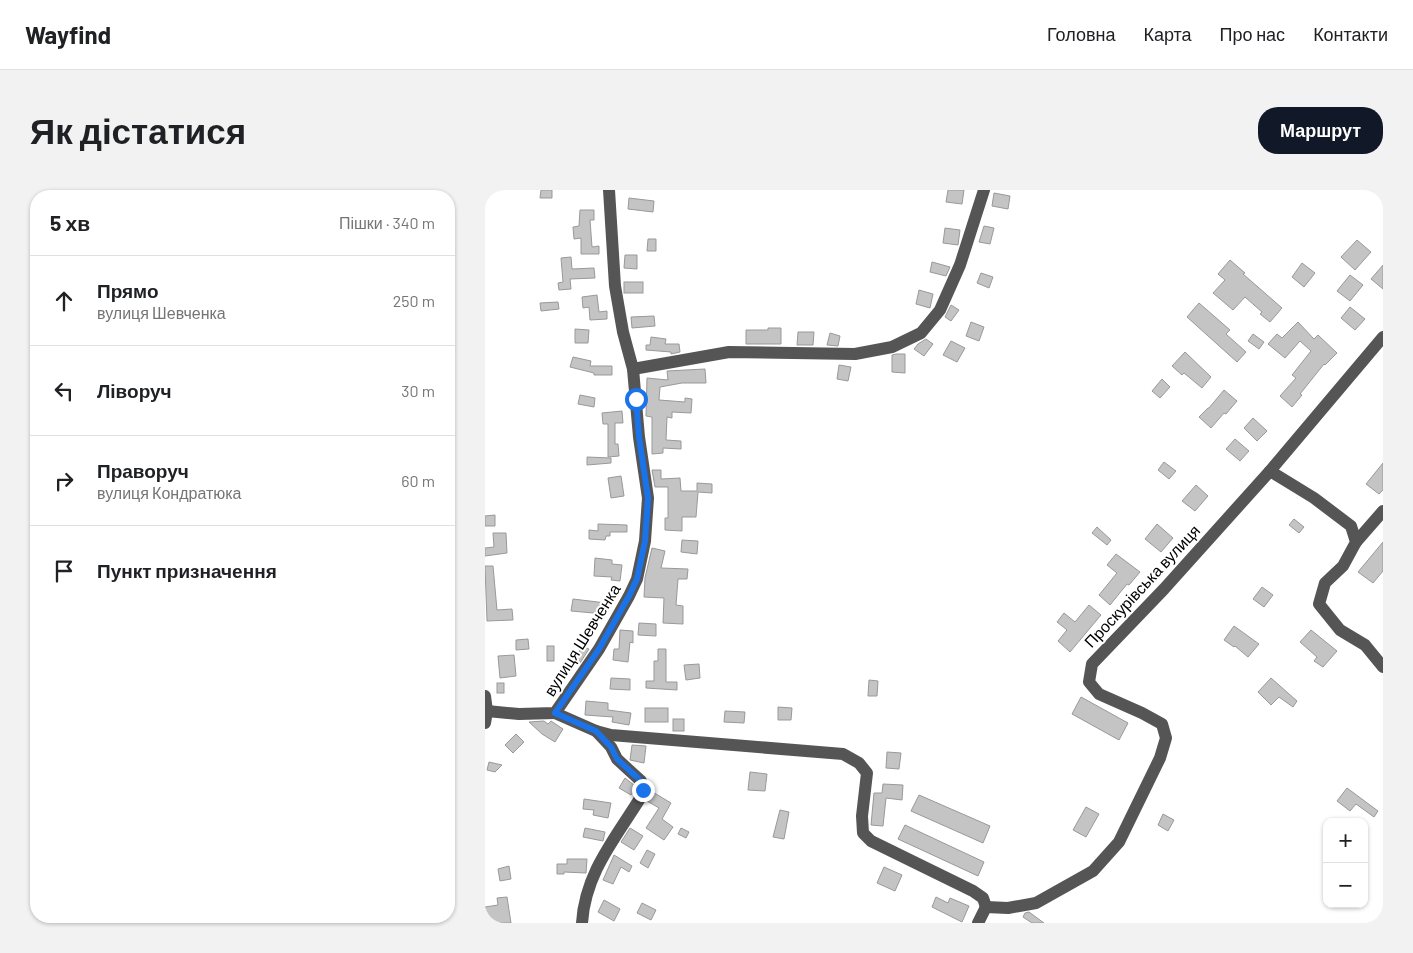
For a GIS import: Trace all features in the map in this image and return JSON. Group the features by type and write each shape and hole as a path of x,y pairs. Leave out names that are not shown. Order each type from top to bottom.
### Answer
{"street":[{"name":"вулиця Шевченка","path":"486,717 555,713 599,649 637,579 645,541 648,498 639,437 633,369 623,332 615,286 609,190"},
{"path":"633,369 729,352 855,354 892,347 921,334 940,310 960,266 984,190"},
{"name":"Проскурівська вулиця","path":"986,907 1008,908 1036,903 1093,871 1119,842 1160,758 1166,738 1162,724 1099,694 1089,682 1091,664 1164,589 1271,471 1383,337"},
{"path":"1271,471 1314,498 1351,526 1356,542"},
{"path":"1383,510 1356,542 1343,566 1325,583 1319,604 1340,630 1365,644 1383,668"},
{"path":"485,696 486,717"},
{"path":"555,713 596,731 611,735 843,754 859,763 867,773 862,816 863,833 871,841 973,891 983,898 986,907 977,923"},
{"path":"582,923 583,905 591,880 602,858 639,800 643,790 641,781 617,759 611,747 596,731"}],"building":[{"path":"541,190 552,190 552,198 540,198"},
{"path":"948,190 964,190 962,204 946,202"},
{"path":"994,193 1010,196 1008,209 992,206"},
{"path":"629,198 654,201 653,212 628,209"},
{"path":"580,210 594,210 594,220 590,220 592,247 599,246 599,254 581,254 581,238 574,239 573,227 579,226"},
{"path":"984,226 994,228 990,244 979,242"},
{"path":"945,228 960,230 958,245 943,243"},
{"path":"648,239 656,239 656,251 647,251"},
{"path":"1357,240 1371,252 1355,270 1341,257"},
{"path":"625,255 637,255 637,269 624,268"},
{"path":"571,257 572,269 594,268 595,278 570,279 571,289 559,290 558,283 563,282 561,258"},
{"path":"1230,260 1282,308 1270,322 1245,297 1233,310 1213,293 1225,280 1218,274"},
{"path":"932,262 950,267 946,276 930,272"},
{"path":"1302,263 1315,273 1304,287 1292,277"},
{"path":"1383,265 1383,289 1371,279"},
{"path":"981,273 993,277 989,288 977,283"},
{"path":"1350,275 1363,285 1350,301 1337,291"},
{"path":"624,282 643,282 643,293 624,293"},
{"path":"919,290 933,294 930,308 916,304"},
{"path":"597,295 599,312 607,311 607,319 590,320 589,307 583,308 582,297"},
{"path":"558,302 559,309 541,311 540,303"},
{"path":"1199,303 1230,330 1226,334 1246,352 1237,362 1187,317"},
{"path":"951,305 959,310 951,321 945,317"},
{"path":"1350,307 1365,319 1355,330 1341,318"},
{"path":"654,316 655,326 632,328 631,317"},
{"path":"971,322 984,327 979,341 966,336"},
{"path":"1298,322 1314,339 1318,335 1337,353 1324,364 1292,407 1280,396 1296,378 1292,375 1311,351 1300,341 1285,358 1268,344 1277,334 1282,338"},
{"path":"768,328 781,328 781,344 746,344 746,330 768,330"},
{"path":"575,329 589,330 588,343 575,343"},
{"path":"798,332 814,332 813,345 797,345"},
{"path":"830,333 840,336 838,346 827,345"},
{"path":"1253,334 1264,342 1259,349 1248,341"},
{"path":"651,337 666,339 665,344 679,344 680,352 671,354 671,352 646,350 646,345 650,345"},
{"path":"926,339 933,344 924,356 914,349"},
{"path":"951,341 965,348 957,362 943,355"},
{"path":"1185,352 1211,377 1202,388 1172,366"},
{"path":"905,354 905,373 892,372 892,355"},
{"path":"573,357 591,361 590,366 612,366 612,375 594,375 594,373 570,367"},
{"path":"839,365 851,367 848,381 837,379"},
{"path":"705,369 706,383 682,383 660,387 659,400 685,402 685,398 692,399 691,413 672,412 672,418 667,417 666,440 681,441 681,449 663,448 663,453 652,454 652,417 646,416 647,378 668,380 667,371"},
{"path":"1162,379 1170,387 1160,398 1152,391"},
{"path":"1224,390 1237,401 1211,428 1199,417"},
{"path":"580,395 595,398 594,407 578,404"},
{"path":"622,411 623,423 615,423 615,444 618,444 619,456 608,457 608,424 603,424 602,413"},
{"path":"1253,418 1267,431 1257,441 1244,428"},
{"path":"1235,439 1249,451 1240,461 1226,449"},
{"path":"587,457 611,458 611,463 587,465"},
{"path":"1164,462 1176,471 1169,479 1158,470"},
{"path":"1383,463 1383,490 1379,494 1366,484"},
{"path":"652,470 661,470 661,479 680,478 681,491 697,491 697,483 712,484 712,493 698,492 696,517 682,517 682,531 665,530 665,518 668,518 668,487 655,487"},
{"path":"621,476 624,496 611,498 608,478"},
{"path":"1196,485 1208,496 1195,511 1182,501"},
{"path":"495,515 495,526 485,526 485,516"},
{"path":"1294,519 1304,527 1299,533 1289,525"},
{"path":"598,524 627,525 627,532 610,532 610,536 606,536 605,540 589,539 589,530 598,531"},
{"path":"1157,524 1173,538 1161,552 1145,539"},
{"path":"1097,527 1111,540 1107,545 1092,533"},
{"path":"493,533 506,533 507,553 485,556 485,548 494,547"},
{"path":"682,540 698,541 697,554 681,552"},
{"path":"1383,542 1383,571 1373,583 1358,572"},
{"path":"652,548 665,551 661,568 688,569 687,579 678,579 676,605 683,606 683,624 663,623 664,598 644,597 645,578"},
{"path":"1116,554 1140,572 1129,585 1127,584 1110,605 1099,595 1117,573 1107,565"},
{"path":"595,558 612,560 612,564 622,565 620,581 611,580 612,577 594,576"},
{"path":"485,566 493,566 497,610 512,609 513,620 487,621"},
{"path":"1262,587 1273,595 1264,607 1253,599"},
{"path":"573,599 606,603 605,614 571,611"},
{"path":"1089,605 1101,615 1070,652 1058,641 1067,630 1057,622 1064,613 1075,622"},
{"path":"639,623 656,624 656,636 638,635"},
{"path":"1234,626 1259,644 1248,657 1224,640"},
{"path":"620,630 633,631 633,643 630,642 628,662 613,660 614,649 619,649"},
{"path":"1311,630 1337,651 1323,667 1314,661 1317,657 1300,642"},
{"path":"528,639 529,649 516,650 516,640"},
{"path":"547,646 554,646 554,661 547,661"},
{"path":"582,646 589,649 580,663 575,660"},
{"path":"658,649 666,649 666,682 677,682 677,690 646,688 646,681 654,681 654,661 658,661"},
{"path":"514,655 516,676 500,678 498,656"},
{"path":"699,664 700,678 686,680 684,665"},
{"path":"611,678 630,679 630,690 610,689"},
{"path":"1271,678 1297,701 1293,707 1279,697 1271,705 1258,692"},
{"path":"869,680 878,681 877,696 868,696"},
{"path":"497,683 504,683 504,693 497,693"},
{"path":"1081,697 1128,723 1119,740 1072,714"},
{"path":"586,701 608,703 608,710 631,713 629,725 612,722 613,717 585,715"},
{"path":"778,707 792,708 791,720 778,720"},
{"path":"645,708 668,708 668,722 645,722"},
{"path":"725,711 745,712 744,723 724,722"},
{"path":"673,719 684,719 684,731 673,731"},
{"path":"544,721 548,724 551,721 563,729 555,742 542,734 529,722"},
{"path":"516,734 524,742 513,753 505,745"},
{"path":"632,745 646,746 644,763 630,760"},
{"path":"887,752 901,753 899,769 886,768"},
{"path":"489,762 502,765 495,772 487,770"},
{"path":"750,772 767,774 765,791 748,790"},
{"path":"625,778 634,785 635,789 631,795 619,788"},
{"path":"883,784 903,785 902,800 886,798 883,826 871,825 874,793 882,793"},
{"path":"1347,788 1378,811 1374,817 1356,804 1350,811 1337,801"},
{"path":"651,791 671,803 662,819 673,827 664,840 646,828 659,808 647,801"},
{"path":"919,795 990,826 983,843 911,811"},
{"path":"584,799 611,803 608,818 593,815 594,810 583,809"},
{"path":"1086,807 1099,814 1086,837 1073,830"},
{"path":"780,810 789,812 784,839 773,837"},
{"path":"1163,814 1174,820 1168,831 1158,825"},
{"path":"905,825 984,862 978,876 898,839"},
{"path":"585,828 605,832 603,841 583,837"},
{"path":"630,828 643,836 634,850 621,842"},
{"path":"681,828 689,832 686,838 678,834"},
{"path":"647,850 655,854 648,868 640,863"},
{"path":"614,855 632,866 629,872 621,867 613,884 603,880"},
{"path":"567,859 587,859 586,873 564,872 564,874 557,874 557,864 567,864"},
{"path":"509,866 511,879 500,881 498,869"},
{"path":"884,867 902,875 895,891 877,883"},
{"path":"507,897 511,923 485,923 485,907 498,905 497,898"},
{"path":"936,897 948,903 950,898 969,906 962,922 932,907"},
{"path":"604,900 620,909 614,921 598,912"},
{"path":"642,903 656,910 651,920 637,913"},
{"path":"1029,912 1044,923 1032,923 1023,917 1025,913"}],"route":[{"path":"636,399 639,437 648,498 645,541 637,579 599,649 555,713 596,731 611,747 617,759 641,781 643,790"}]}
